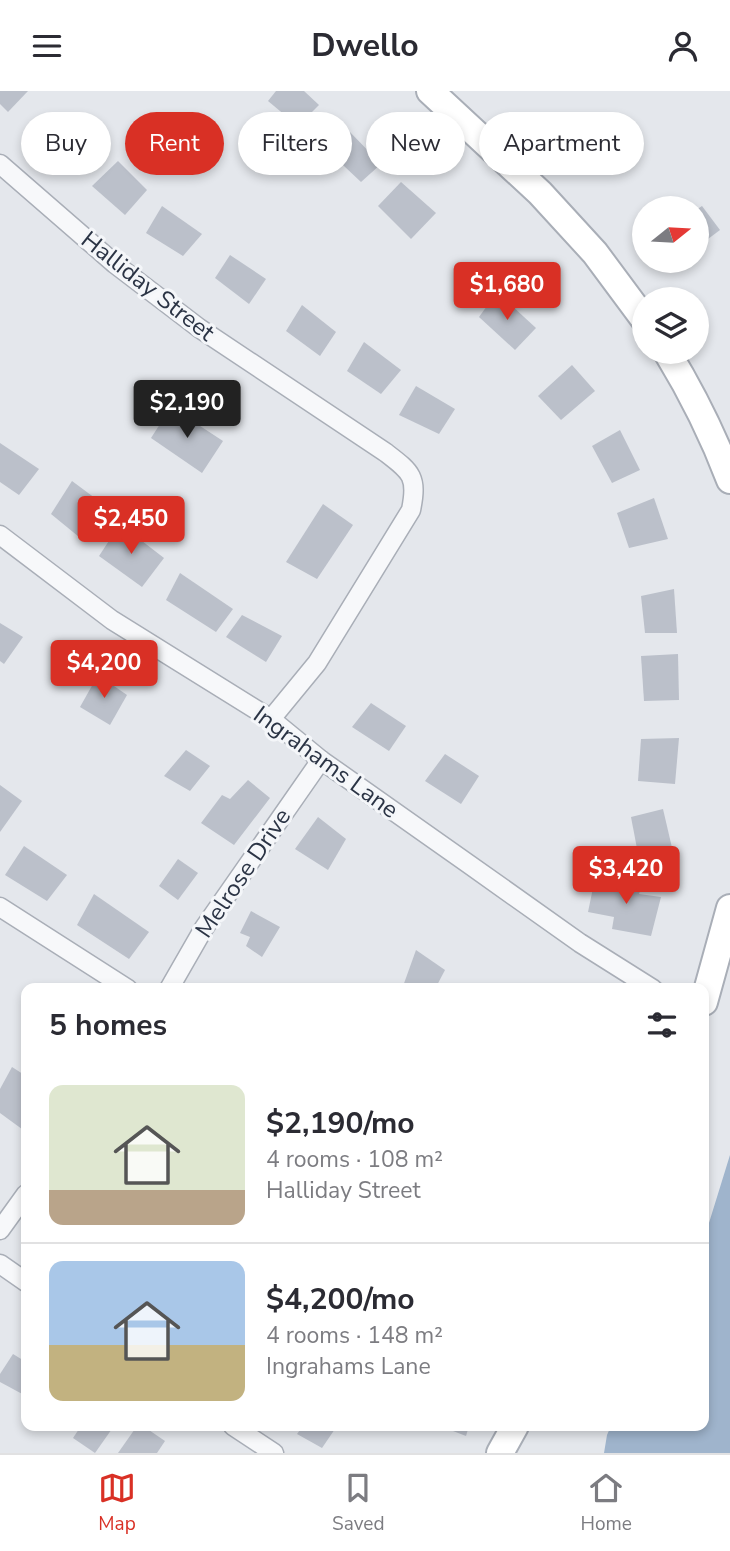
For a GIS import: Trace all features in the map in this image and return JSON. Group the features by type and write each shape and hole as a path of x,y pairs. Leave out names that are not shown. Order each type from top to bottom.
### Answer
{"main road":[{"path":"429,91 540,193 595,253 632,303"},
{"path":"674,364 695,398 730,480"},
{"path":"709,984 730,908"},
{"path":"500,1453 512,1431"}],"street":[{"name":"Halliday Street","path":"0,164 115,264 189,320 385,452 410,472 415,490 411,510 317,663 271,719"},
{"name":"Ingrahams Lane","path":"0,535 113,620 271,719 321,759 580,943 643,983"},
{"name":"Melrose Drive","path":"172,983 204,928 321,759"},
{"path":"0,907 119,983"},
{"path":"0,1230 21,1201"},
{"path":"0,1264 21,1279"},
{"path":"241,1431 274,1453"}],"water":[{"path":"730,1155 730,1453 604,1453 609,1431 709,1431 709,1223"}],"building":[{"path":"0,91 28,91 8,112 0,104"},
{"path":"276,91 304,91 319,105 312,112 281,112 268,101"},
{"path":"352,134 366,149 366,175 369,175 361,182 352,174"},
{"path":"118,161 125,168 125,175 132,175 147,190 125,215 92,186 103,175 111,175 111,168"},
{"path":"401,182 436,213 411,239 378,206"},
{"path":"162,206 202,234 183,256 146,233"},
{"path":"709,215 720,230 709,238"},
{"path":"230,255 266,279 249,304 215,278"},
{"path":"497,292 536,328 515,350 479,317"},
{"path":"302,305 336,332 320,356 286,331"},
{"path":"364,342 401,370 381,394 347,371"},
{"path":"572,365 595,391 561,420 538,396"},
{"path":"416,386 455,409 439,434 399,415"},
{"path":"171,407 223,441 202,473 151,438"},
{"path":"620,430 640,470 612,483 592,446"},
{"path":"0,443 39,469 19,495 0,482"},
{"path":"72,481 107,507 84,541 51,514"},
{"path":"654,498 668,539 629,548 617,513"},
{"path":"323,504 353,525 317,579 286,562"},
{"path":"120,524 164,558 142,587 99,556"},
{"path":"180,573 233,609 216,632 166,600"},
{"path":"674,589 677,633 645,633 641,596"},
{"path":"242,615 282,636 266,662 226,637"},
{"path":"0,623 23,637 4,664 0,661"},
{"path":"678,654 679,700 644,701 641,656"},
{"path":"98,675 127,695 110,725 80,707"},
{"path":"371,703 406,726 389,751 352,727"},
{"path":"679,738 675,784 638,781 641,739"},
{"path":"186,750 210,766 190,791 164,776"},
{"path":"445,754 479,776 461,804 425,781"},
{"path":"248,780 270,798 234,845 201,823 222,795 230,799"},
{"path":"0,785 22,801 0,832"},
{"path":"663,809 673,852 639,859 631,817"},
{"path":"318,817 346,839 328,870 295,849"},
{"path":"24,846 67,875 47,901 5,875"},
{"path":"178,859 198,873 178,900 159,886"},
{"path":"613,878 642,885 639,894 661,897 651,936 612,929 614,917 588,912 594,883 611,886"},
{"path":"94,894 149,932 129,959 77,925"},
{"path":"251,911 280,927 262,957 246,946 250,937 240,933"},
{"path":"416,950 445,970 438,983 404,983"},
{"path":"12,1067 21,1073 21,1128 0,1113 0,1089"},
{"path":"13,1354 21,1359 21,1393 0,1382 0,1374"},
{"path":"78,1431 110,1431 95,1453 73,1438"},
{"path":"133,1431 150,1431 165,1441 157,1453 118,1453"},
{"path":"299,1431 334,1431 322,1448 297,1434"},
{"path":"453,1431 468,1431 466,1436"}]}
